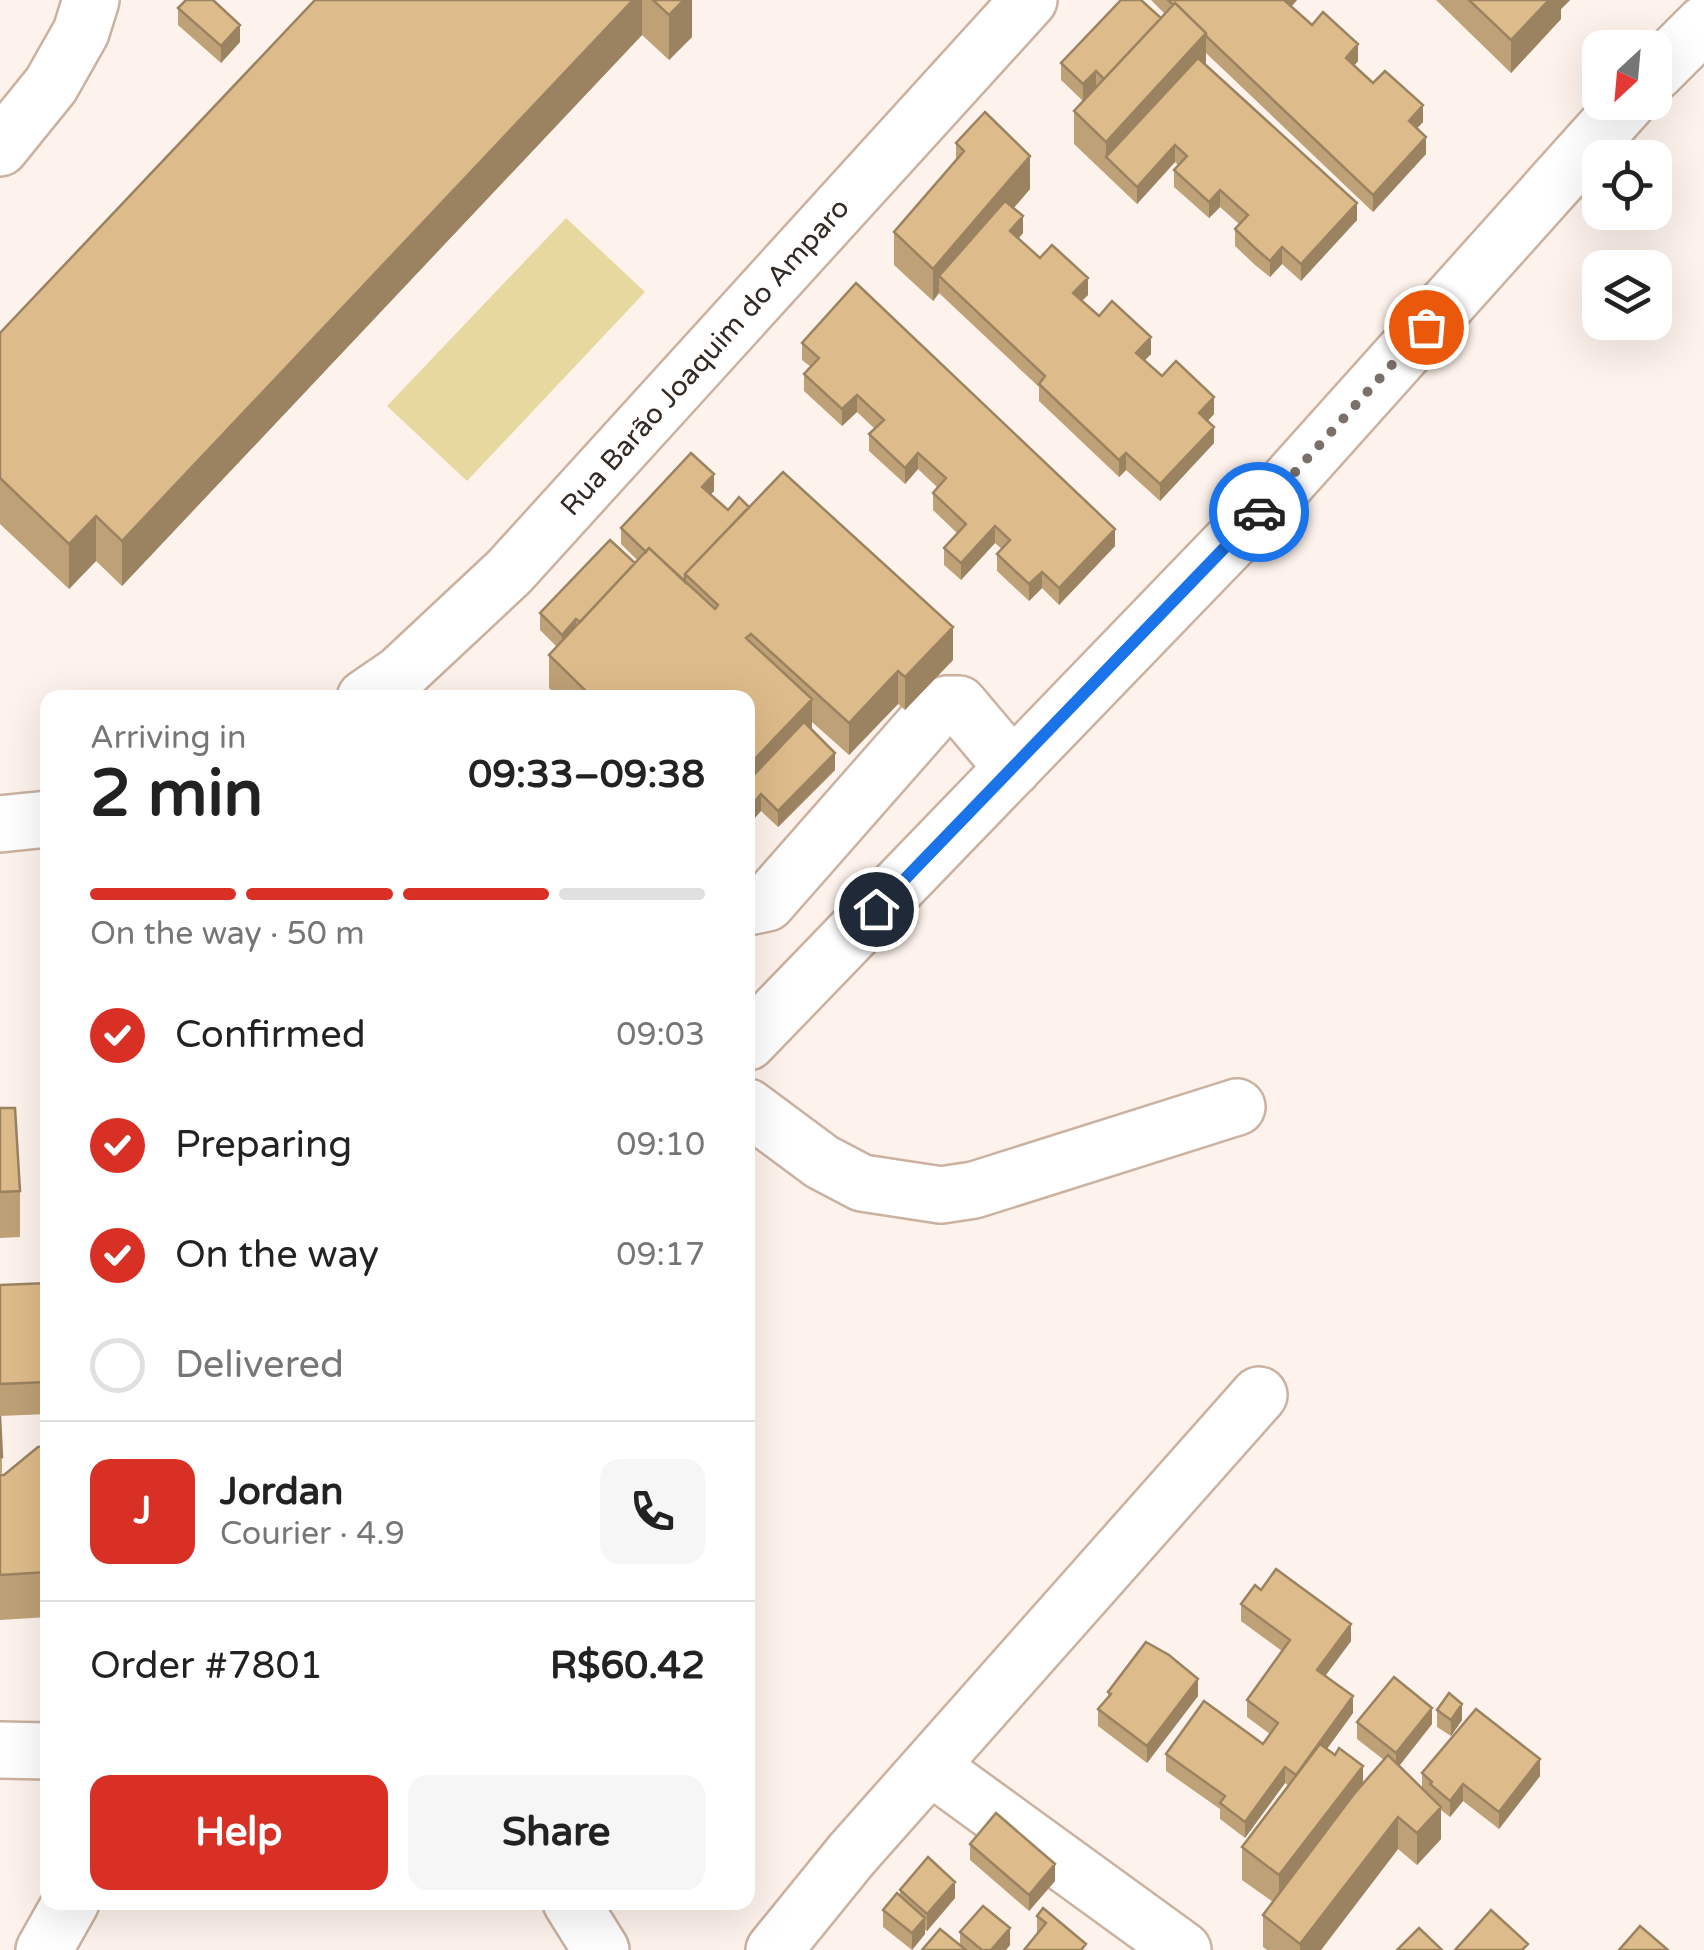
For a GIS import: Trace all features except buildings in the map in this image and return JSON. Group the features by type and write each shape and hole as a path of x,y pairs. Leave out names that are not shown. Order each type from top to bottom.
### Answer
{"street":[{"path":"0,148 51,85 82,32 91,0"},
{"name":"Rua Barão Joaquim do Amparo","path":"377,690 400,674 509,572 1029,0"},
{"path":"1672,56 1704,24"},
{"path":"755,1035 1275,496 1612,120"},
{"path":"755,906 767,903 934,713 948,704 960,704 1013,768"},
{"path":"0,824 40,819"},
{"path":"755,1112 822,1162 862,1183 941,1195 974,1190 1237,1107"},
{"path":"774,1950 852,1854 1258,1395"},
{"path":"0,1750 40,1751"},
{"path":"931,1766 1184,1950"},
{"path":"44,1950 66,1910"},
{"path":"576,1910 601,1950"}],"shaded area":[{"path":"566,218 645,292 467,481 387,406"}],"way so far":[{"path":"1259,512 1426,327"}],"route":[{"path":"876,909 1259,512"}]}
